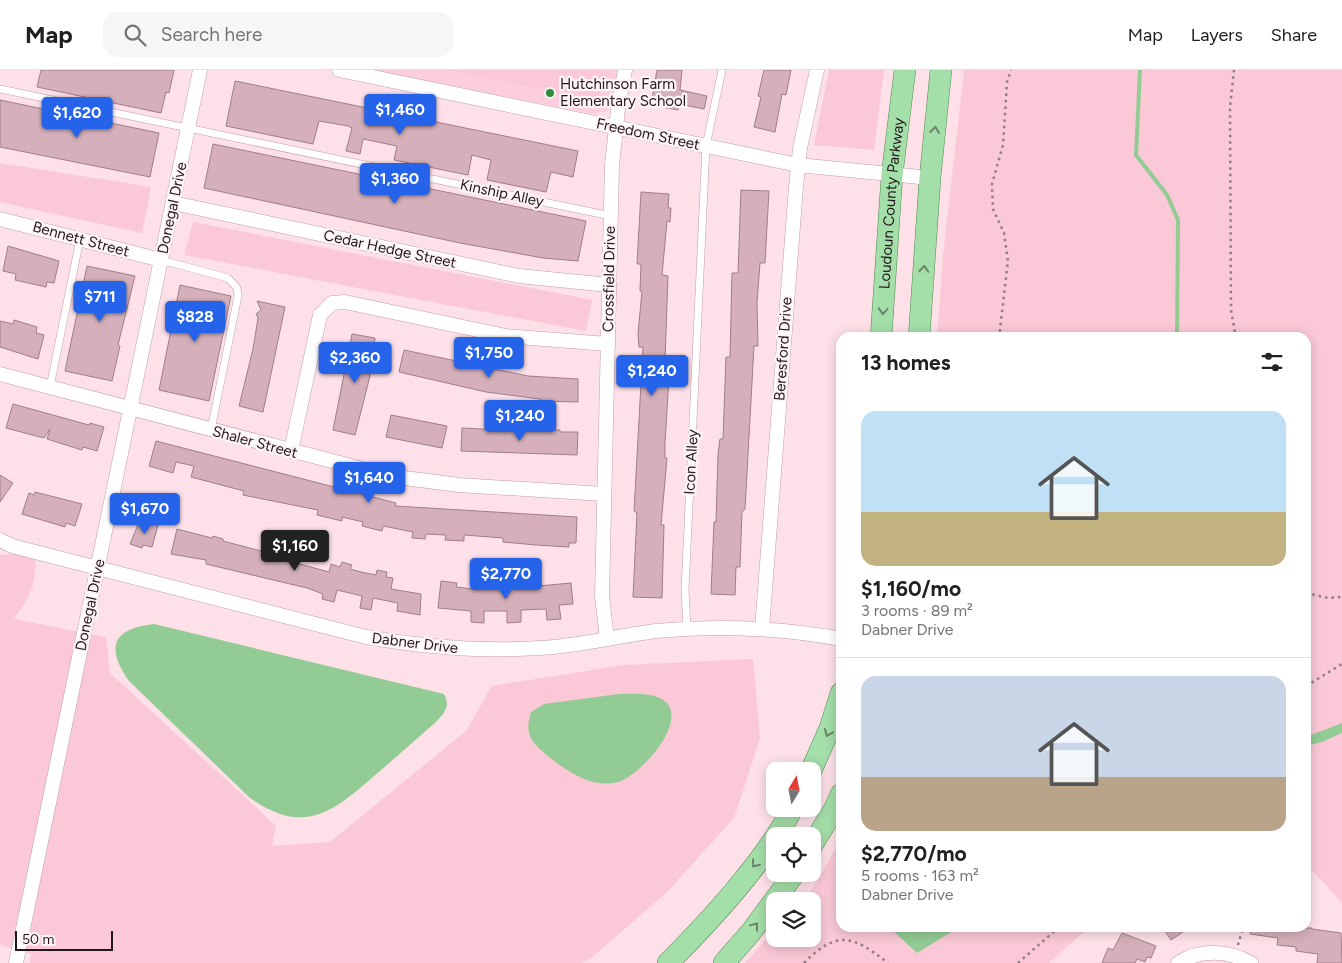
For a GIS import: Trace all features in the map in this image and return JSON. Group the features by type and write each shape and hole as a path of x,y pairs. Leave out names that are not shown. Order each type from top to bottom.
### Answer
{"main road":[{"name":"Loudoun County Parkway","path":"881,332 892,175 905,70"},
{"path":"918,332 930,178 941,70"},
{"path":"815,762 836,709"},
{"path":"821,830 836,806"},
{"path":"668,963 730,896 764,852 786,818"},
{"path":"724,963 751,932 788,882"}],"street":[{"name":"Donegal Drive","path":"16,963 200,70"},
{"name":"Freedom Street","path":"339,70 798,165 930,178"},
{"name":"Crossfield Drive","path":"607,639 602,596 611,216 615,127 626,70"},
{"name":"Beresford Drive","path":"762,629 798,165 817,70"},
{"name":"Cedar Hedge Street","path":"173,203 519,276 609,285"},
{"name":"Bennett Street","path":"0,219 161,260"},
{"path":"291,451 320,315 332,303 344,302 506,336 608,344"},
{"name":"Shaler Street","path":"0,374 389,476 427,482 604,494"},
{"name":"Dabner Drive","path":"0,540 98,568 366,637 414,645 499,650 541,648 687,629 762,629 836,638"},
{"path":"1178,963 1197,955 1212,952 1227,954 1251,963"}],"lane":[{"name":"Icon Alley","path":"687,629 686,580 706,146 722,70"},
{"name":"Kinship Alley","path":"0,89 611,216"},
{"path":"50,387 80,239"},
{"path":"161,260 228,278 237,288 238,296 211,430"}],"path":[{"path":"1000,332 1008,260 1004,233 993,209 992,184 1004,145 1007,82 1011,70"},
{"path":"1234,70 1230,107 1231,310 1235,332"},
{"path":"1311,594 1328,598 1342,597"},
{"path":"1311,683 1342,664"},
{"path":"1018,963 1053,932"},
{"path":"804,963 827,944 849,939 864,944 888,963"}],"shaded area":[{"name":"Hutchinson Farm Elementary School","path":"372,70 618,70 608,111 593,114"},
{"path":"444,70 605,70 599,101"},
{"path":"829,70 884,70 874,150 814,145"},
{"path":"964,70 1342,70 1342,903 1311,870 1311,332 937,332 943,256"},
{"path":"0,163 151,187 142,233 0,202"},
{"path":"193,222 592,300 586,331 184,255"},
{"path":"35,552 35,572 32,588 14,619 106,637 110,673 276,826 272,846 330,842 466,731 492,686 623,665 753,659 760,738 734,818 666,893 591,958 581,963 30,963 31,954 0,945 0,555"},
{"path":"154,624 444,694 447,706 444,713 435,723 344,801 316,815 286,816 250,798 129,681 117,659 115,650 117,642 129,630"},
{"path":"619,694 644,694 657,697 667,703 671,713 670,724 658,749 627,778 608,784 589,781 572,773 549,757 531,738 528,727 531,712 544,704"},
{"path":"1342,723 1342,733 1322,742 1311,745 1311,735"},
{"path":"836,848 836,932 1084,932 1049,963 745,963 766,939 766,947 821,947 821,892 809,892 816,882 821,882 821,874"},
{"path":"894,932 951,932 917,953"}],"building":[{"path":"41,70 174,70 169,93 166,92 161,113 37,87"},
{"path":"657,70 682,70 680,90 707,96 704,109 679,104 678,110 651,105"},
{"path":"764,70 791,70 786,95 782,94 775,132 754,127 761,97 758,96"},
{"path":"235,81 578,151 573,177 551,172 546,192 487,180 491,160 472,155 468,175 394,160 397,146 363,139 360,154 346,151 352,128 348,126 319,121 313,144 226,126"},
{"path":"0,100 159,133 150,177 0,147"},
{"path":"213,144 586,221 578,261 543,258 460,243 204,188"},
{"path":"741,190 769,191 765,263 760,263 757,303 758,346 754,346 740,567 736,567 735,595 711,594 718,454 720,439 723,439 726,357 730,357 732,273 738,273"},
{"path":"641,192 669,194 668,208 671,208 670,222 667,221 662,275 668,276 665,360 670,360 665,443 665,458 667,458 661,525 664,525 662,598 633,597 637,513 634,511 643,347 639,347 638,334 642,291 640,291 641,264 637,264"},
{"path":"8,246 59,261 54,283 47,282 46,287 15,280 16,274 3,271"},
{"path":"87,266 135,276 118,345 120,346 112,381 65,371"},
{"path":"180,285 231,296 209,401 159,390"},
{"path":"257,301 285,307 263,412 239,406 253,349 258,318 256,314 261,310"},
{"path":"14,320 37,327 36,333 44,335 38,359 0,347 0,321 13,324"},
{"path":"352,334 375,338 370,376 355,435 333,430"},
{"path":"404,350 528,376 578,379 578,402 540,401 540,399 486,392 399,372"},
{"path":"13,404 89,425 90,423 104,427 97,451 83,447 82,450 47,439 50,429 44,438 6,428"},
{"path":"391,415 447,426 442,448 386,437"},
{"path":"462,428 578,432 577,455 461,451"},
{"path":"156,441 396,503 395,506 577,517 576,543 569,543 569,547 536,545 503,542 503,538 464,535 464,541 445,540 446,535 426,534 425,539 412,538 413,532 383,526 382,531 362,526 363,522 342,517 342,521 317,515 318,510 243,495 244,491 191,477 194,466 176,462 173,473 149,466"},
{"path":"0,475 13,483 0,502"},
{"path":"35,492 82,504 75,526 66,523 65,527 22,514 29,493 34,495"},
{"path":"140,520 158,525 152,547 143,545 142,548 130,544"},
{"path":"177,529 212,538 213,536 223,539 223,541 261,551 263,546 273,548 271,556 329,572 331,564 340,567 342,562 352,565 350,569 361,572 376,575 377,570 387,572 386,577 393,578 391,589 421,594 420,615 397,611 398,603 373,598 371,610 360,608 362,596 337,590 334,602 322,599 323,594 307,588 206,564 206,560 171,554"},
{"path":"441,581 457,583 456,587 481,590 482,584 492,584 491,588 516,589 516,583 527,583 527,587 571,583 573,604 559,605 561,619 547,620 546,609 521,610 521,622 507,623 507,611 484,611 484,623 471,622 471,611 438,608"},
{"path":"1311,928 1341,933 1342,963 1317,963 1318,954 1296,951 1296,947 1277,945 1278,938 1250,934 1250,932 1311,932"},
{"path":"1166,932 1183,932 1171,940"},
{"path":"1122,933 1156,946 1151,958 1147,957 1145,962 1137,959 1135,963 1102,963 1108,948 1113,950"}],"waterway":[{"path":"1140,70 1136,155 1167,195 1178,220 1177,332"}],"place":[{"name":"Hutchinson Farm Elementary School","path":"550,93"}]}
